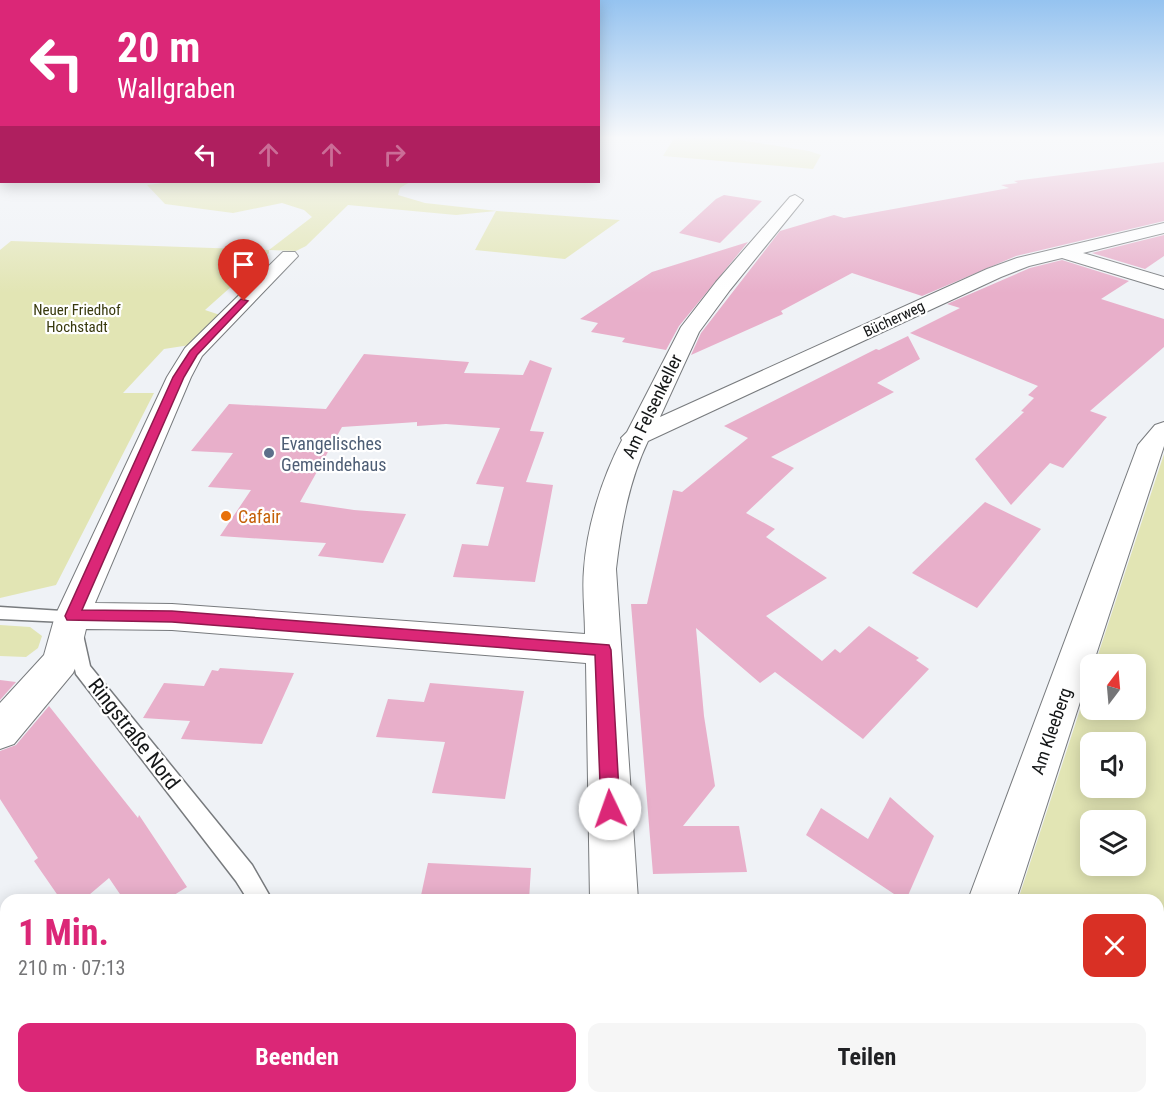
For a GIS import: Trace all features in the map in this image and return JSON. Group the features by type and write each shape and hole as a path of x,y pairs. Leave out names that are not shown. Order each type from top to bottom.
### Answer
{"street":[{"name":"Am Felsenkeller","path":"614,894 600,569 605,534 623,465 634,438 689,332 723,286 795,200"},
{"name":"Bücherweg","path":"634,438 994,273 1023,262 1164,228"},
{"path":"1062,253 1164,283"},
{"path":"0,730 60,662 72,616 178,377 193,353 289,256"},
{"name":"Am Kleeberg","path":"994,894 1150,445 1164,430"},
{"path":"72,616 172,617 603,650"}],"lane":[{"path":"0,613 72,616"},
{"name":"Ringstraße Nord","path":"72,616 82,669 244,873 257,894"}],"green space":[{"path":"151,190 400,190 398,195 425,203 620,220 565,259 475,250 496,211 456,215 348,205 306,246 296,251 269,250 312,217 304,210 282,203 233,213 165,204"},
{"name":"Neuer Friedhof Hochstadt","path":"11,241 269,250 269,253 205,310 220,315 190,345 164,349 123,393 154,393 56,585 0,598 0,250"},
{"path":"1164,454 1164,894 1020,894 1080,710 1080,720 1146,720 1146,654 1098,654"},
{"path":"0,625 30,627 42,636 38,648 26,657 0,656"}],"building":[{"path":"1001,190 1164,190 1164,221 1016,256 922,296 852,273 781,311 783,314 691,355 701,333 780,231 834,215 844,218"},
{"path":"724,195 762,201 720,243 679,233 716,199"},
{"path":"1164,235 1164,256 1145,269 1092,253"},
{"path":"748,242 679,326 666,350 622,342 625,338 591,332 598,323 580,319 652,272"},
{"path":"1062,260 1129,281 1101,299 1164,319 1164,347 1090,411 1107,417 1063,468 1050,463 1011,505 975,459 1024,412 1021,411 1034,398 1028,395 1038,386 910,333 960,308 947,304 1030,268"},
{"path":"908,336 920,359 877,383 894,392 771,457 794,468 746,513 775,529 766,537 827,578 766,616 822,661 835,649 840,653 869,626 919,658 916,660 929,669 863,739 775,672 760,683 696,628 704,716 715,786 683,826 739,826 747,872 653,874 631,604 647,604 673,490 682,492 748,438 724,426 876,349 879,350"},
{"path":"364,354 469,362 464,373 523,375 530,360 552,368 530,431 544,432 526,482 553,485 535,582 453,577 462,544 488,546 504,487 476,484 500,428 446,424 417,426 417,422 342,427 300,502 354,510 406,514 383,563 318,556 326,543 220,536 251,490 208,487 233,453 191,451 229,404 326,409"},
{"path":"985,502 1041,529 977,608 912,573"},
{"path":"220,668 294,673 262,744 181,739 190,721 143,718 164,683 204,686 212,670 218,671"},
{"path":"0,680 16,682 0,700"},
{"path":"430,683 524,691 505,799 432,793 445,742 376,737 388,699 424,702"},
{"path":"49,706 138,818 139,815 187,887 176,894 120,894 109,878 90,894 57,894 34,861 38,858 0,799 0,751 16,745"},
{"path":"890,797 934,836 909,894 894,894 806,835 821,808 868,839"},
{"path":"428,863 531,868 529,894 421,894"}],"place":[{"name":"Evangelisches Gemeindehaus","path":"269,453"},
{"name":"Cafair","path":"226,516"}],"route":[{"path":"244,301 193,353 178,377 72,616 172,617 603,650 610,809"}]}
